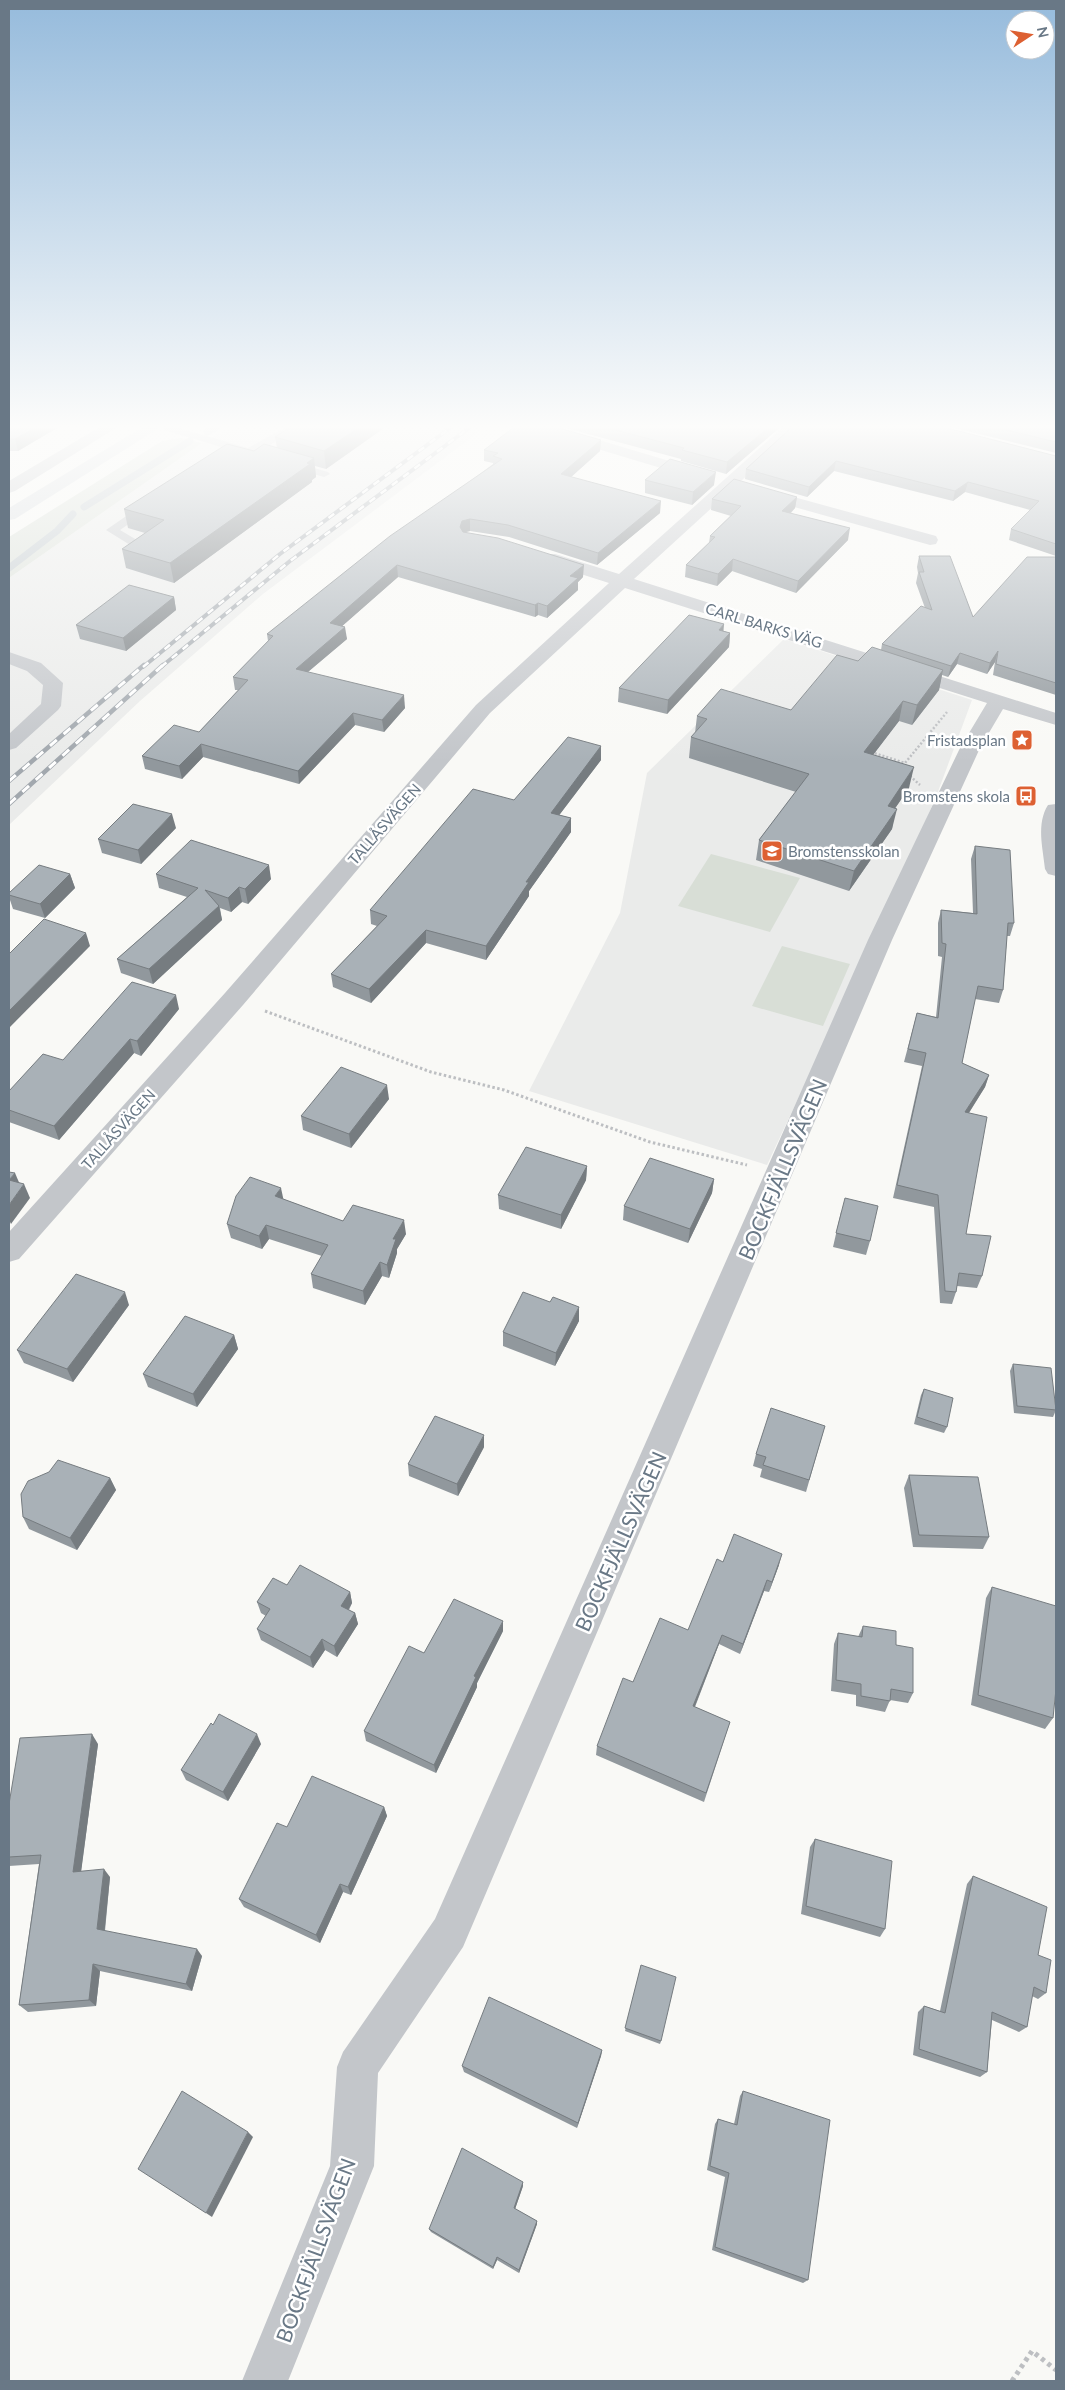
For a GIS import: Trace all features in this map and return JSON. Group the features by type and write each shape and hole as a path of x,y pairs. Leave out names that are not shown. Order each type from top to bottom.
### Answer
{"street":[{"name":"TALLÅSVÄGEN","path":"9,1251 234,1000 483,709 667,540"},
{"name":"CARL BARKS VÄG","path":"528,551 1056,719"},
{"path":"9,658 34,667 53,683 51,706 9,744"},
{"name":"BOCKFJÄLLSVÄGEN","path":"265,2381 352,2166 358,2067 449,1933 780,1175 880,940 970,748 998,702"},
{"path":"1056,810 1051,827 1056,869"}],"lane":[{"path":"128,540 143,549"}],"path":[{"path":"896,764 905,763 965,690"},
{"path":"868,751 905,763"},
{"path":"909,775 921,786 918,793"},
{"path":"234,1000 431,1072 504,1090 650,1142 780,1175"},
{"path":"1012,2381 1032,2351 1056,2370"}],"shaded area":[{"path":"9,540 64,540 9,578"},
{"path":"64,540 336,540 263,594 140,701 9,825 9,578"},
{"name":"Bromstensskolan","path":"784,639 972,700 936,797 888,906 767,1165 529,1091 620,913 647,773"},
{"path":"711,854 800,878 770,932 678,906"},
{"path":"782,946 850,964 823,1026 752,1006"}],"building":[{"path":"136,540 203,540 170,563 122,549"},
{"path":"386,540 503,540 584,565 570,576 578,578 547,606 538,603 535,605 397,565 330,623 345,627 296,669 404,695 382,720 353,713 298,771 201,744 179,766 142,756 174,725 199,732 248,680 233,677 273,636 267,634"},
{"path":"555,540 614,540 598,553"},
{"path":"712,540 839,540 798,581 733,559 718,574 686,565"},
{"path":"1043,540 1056,540 1056,544"},
{"path":"919,556 950,556 973,617 1027,557 1056,557 1056,683 996,664 998,651 990,663 960,653 951,666 882,644 921,606 932,610 919,572 924,572"},
{"path":"129,585 174,597 123,638 76,625"},
{"path":"689,615 724,624 719,630 730,633 668,700 619,688"},
{"path":"872,647 943,670 917,705 903,701 864,752 914,767 888,806 897,809 854,871 759,840 809,774 691,737 707,719 697,716 721,689 791,710 837,655 858,661"},
{"path":"568,737 601,746 551,813 571,818 526,882 529,882 486,946 426,930 369,989 331,974 387,916 370,910 473,789 514,800"},
{"path":"133,804 172,814 138,850 98,839"},
{"path":"191,840 269,865 245,889 239,887 228,898 205,890 219,906 149,969 117,959 198,888 156,874"},
{"path":"975,846 1010,850 1014,923 1008,923 1003,990 978,986 962,1063 989,1075 965,1112 987,1117 966,1234 991,1236 982,1276 959,1273 956,1292 945,1291 938,1195 897,1185 926,1053 908,1049 917,1013 938,1018 946,944 942,943 941,910 977,914"},
{"path":"39,865 70,874 40,904 9,895 9,893"},
{"path":"44,919 86,933 9,1011 9,954"},
{"path":"132,982 176,995 137,1041 130,1039 54,1126 9,1110 9,1091 43,1054 63,1060"},
{"path":"341,1067 387,1085 349,1134 301,1116"},
{"path":"526,1147 587,1166 561,1215 498,1195"},
{"path":"650,1158 714,1179 690,1229 624,1206"},
{"path":"9,1172 15,1173 9,1180"},
{"path":"250,1177 281,1188 275,1196 343,1221 353,1205 404,1220 393,1239 396,1239 387,1265 380,1262 363,1291 311,1274 328,1245 266,1225 259,1236 227,1224 236,1196"},
{"path":"9,1180 24,1184 9,1205"},
{"path":"845,1198 878,1206 870,1241 836,1233"},
{"path":"76,1274 125,1292 67,1369 17,1350"},
{"path":"523,1292 550,1302 553,1297 579,1307 556,1353 503,1332"},
{"path":"185,1316 234,1335 193,1394 143,1374"},
{"path":"1013,1364 1051,1368 1056,1410 1017,1406"},
{"path":"924,1389 953,1398 947,1427 917,1417"},
{"path":"771,1408 825,1426 809,1480 763,1465 766,1457 756,1454"},
{"path":"435,1416 484,1435 457,1484 408,1464"},
{"path":"58,1460 110,1478 70,1538 23,1517 21,1494 28,1481 49,1472"},
{"path":"909,1475 978,1477 989,1537 919,1535"},
{"path":"734,1534 782,1554 772,1582 767,1580 743,1644 722,1635 693,1706 730,1722 706,1793 597,1746 623,1678 633,1682 660,1618 688,1630 717,1559 723,1562"},
{"path":"300,1565 350,1592 341,1606 355,1613 334,1646 322,1639 310,1657 257,1629 270,1609 257,1602 273,1578 287,1585"},
{"path":"992,1587 1056,1606 1056,1689 1053,1718 978,1695"},
{"path":"454,1599 503,1621 474,1676 476,1677 434,1765 364,1731 409,1646 424,1653"},
{"path":"863,1626 896,1631 896,1645 913,1648 913,1693 891,1689 890,1701 861,1696 861,1684 836,1680 838,1633 862,1637"},
{"path":"219,1714 257,1734 223,1792 181,1770 211,1723 213,1725"},
{"path":"92,1734 73,1872 104,1869 97,1929 197,1949 186,1984 93,1964 89,2000 19,2005 41,1855 9,1857 9,1804 20,1738"},
{"path":"312,1776 384,1807 348,1887 340,1884 316,1935 239,1899 277,1823 287,1827"},
{"path":"815,1839 892,1861 885,1929 806,1906"},
{"path":"973,1876 1047,1907 1038,1955 1051,1960 1046,1993 1034,1987 1027,2027 992,2012 987,2072 919,2049 924,2006 945,2013"},
{"path":"641,1965 676,1977 661,2041 625,2028"},
{"path":"489,1997 602,2050 578,2123 462,2066"},
{"path":"182,2091 248,2132 206,2213 138,2169"},
{"path":"743,2091 830,2120 808,2280 715,2247 729,2173 710,2166 718,2119 737,2125"},
{"path":"462,2148 523,2182 514,2208 537,2221 519,2270 497,2257 493,2267 429,2229"}],"waterway":[{"path":"9,568 46,540"}],"railway":[{"path":"143,667 300,540"},
{"path":"161,667 319,540"},
{"path":"9,781 144,665"},
{"path":"9,804 163,665"}],"place":[{"name":"Fristadsplan","path":"1022,740"},
{"name":"Bromstens skola","path":"1026,796"},
{"name":"Bromstensskolan","path":"772,851"}]}
